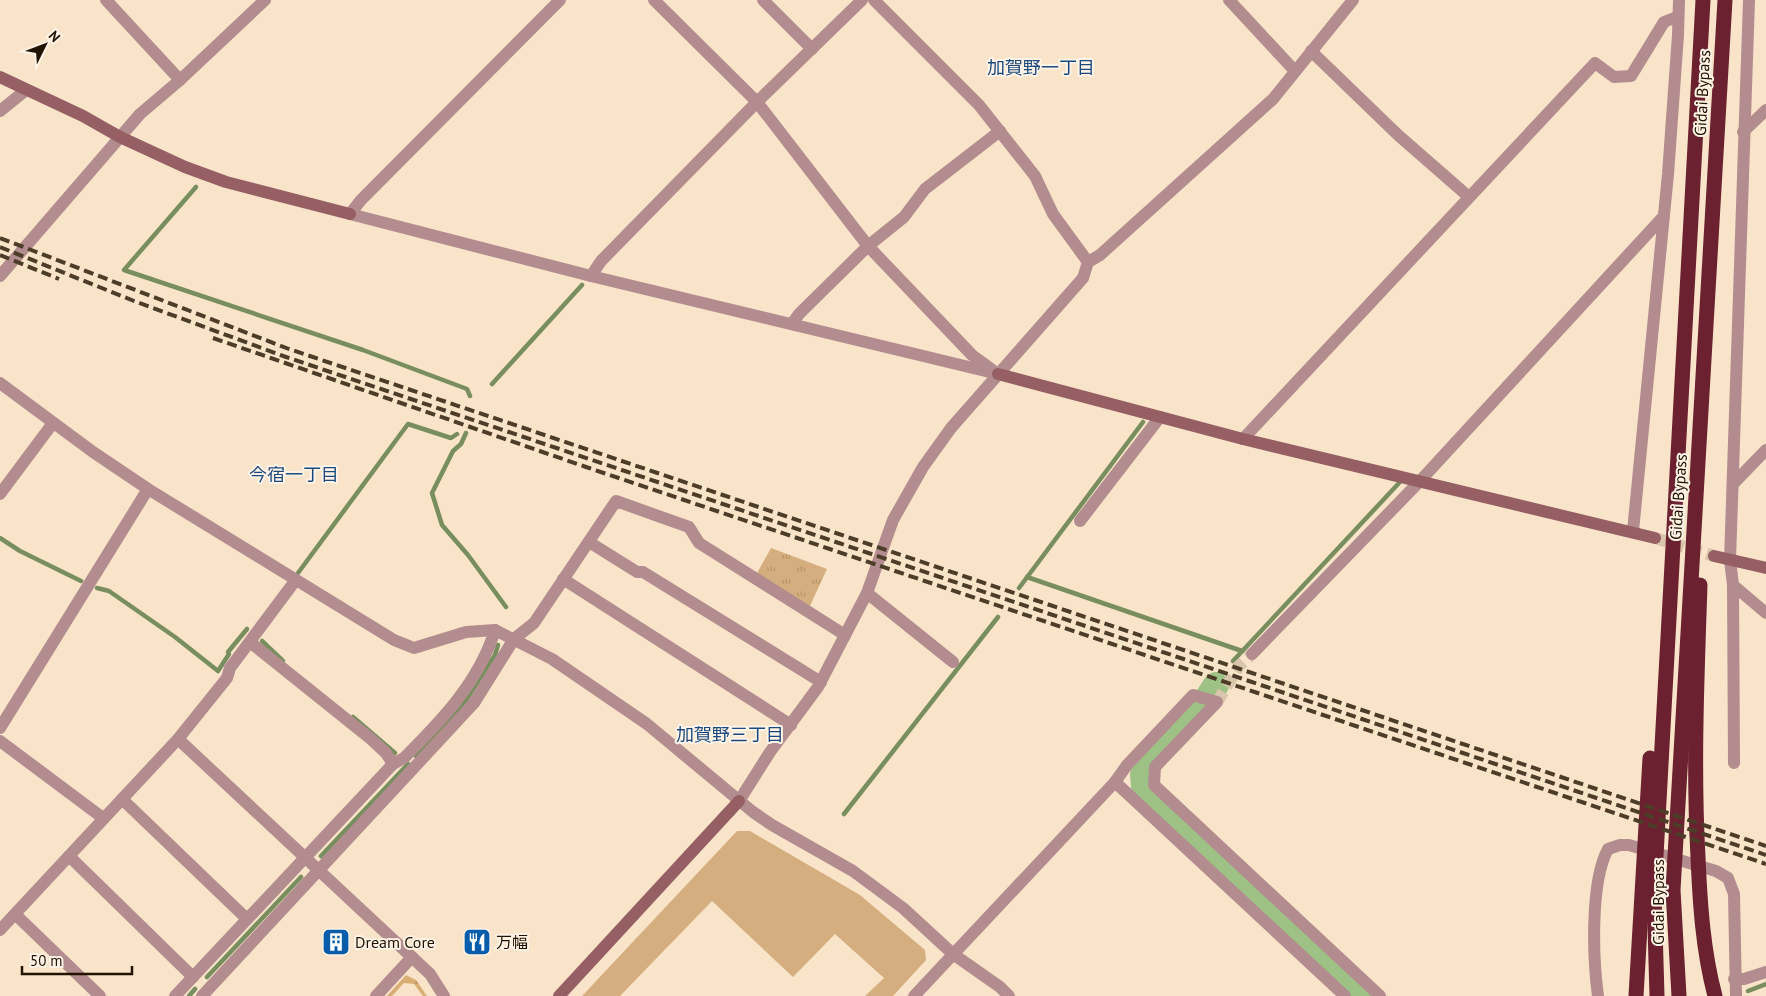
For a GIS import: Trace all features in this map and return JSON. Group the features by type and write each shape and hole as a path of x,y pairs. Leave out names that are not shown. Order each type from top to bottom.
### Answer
{"highway":[{"name":"Gidai Bypass","path":"1657,996 1648,891 1655,756 1671,573 1703,0"},
{"name":"Gidai Bypass","path":"1679,996 1673,890 1687,758 1701,553 1695,519 1726,0"},
{"path":"1687,758 1708,968 1716,996"},
{"path":"1636,996 1648,891"}],"street":[{"path":"106,0 180,80"},
{"path":"0,276 17,254 140,114 180,80 265,0"},
{"path":"350,214 361,200 560,0"},
{"path":"654,0 758,102 868,246 972,355 998,374"},
{"path":"763,0 812,49"},
{"path":"591,276 601,262 758,102 862,0"},
{"path":"874,0 979,105 1036,176 1053,214 1088,262"},
{"path":"1229,0 1295,71"},
{"path":"559,996 739,801 765,760 821,682 867,593 893,520 923,467 951,428 1083,278 1088,262 1100,255 1266,106 1353,0"},
{"path":"1633,531 1676,71 1679,0"},
{"path":"1734,763 1734,585 1730,560 1743,132 1749,0"},
{"path":"1243,439 1595,62 1614,77 1630,76 1664,22 1677,17"},
{"path":"1311,51 1398,135 1469,197"},
{"path":"0,78 83,116 120,138 185,167 226,182 591,276 998,374 1243,439 1420,480 1575,520 1633,531 1654,538"},
{"path":"0,111 26,90"},
{"path":"1743,132 1766,110"},
{"path":"792,324 799,314 868,246 904,217 925,188 1000,132"},
{"path":"1252,654 1420,480 1663,217"},
{"path":"0,382 53,423 148,489 394,640 414,648 466,632 496,630 552,659 618,703 724,786 739,801 772,825 853,871 903,908 953,954 1000,987 1009,996"},
{"path":"1080,521 1160,417"},
{"path":"0,494 53,423"},
{"path":"1733,484 1766,450"},
{"path":"0,728 148,489"},
{"path":"202,996 474,703 514,639 534,623 616,501 689,527 699,543 845,635"},
{"path":"589,542 637,572 643,572 821,682"},
{"path":"1714,556 1766,568"},
{"path":"0,930 16,916 103,818 178,739 227,678 230,668 295,580"},
{"path":"563,580 791,724"},
{"path":"1734,585 1766,614"},
{"path":"867,593 953,662"},
{"path":"175,996 393,764 404,758 456,704 490,648 496,630"},
{"path":"250,642 371,739 386,753 393,764"},
{"path":"914,996 1115,782 1127,765 1186,702 1193,696 1197,696 1217,702 1155,767 1154,785 1380,996"},
{"path":"178,739 430,974 444,996"},
{"path":"0,741 103,818"},
{"path":"1115,782 1345,996"},
{"path":"122,798 247,919"},
{"path":"1598,996 1594,934 1601,862 1608,849 1620,845 1629,845 1716,871 1728,878 1734,894 1734,979 1736,996"},
{"path":"69,856 193,977"},
{"path":"16,916 100,996"},
{"path":"376,996 412,957"},
{"path":"1734,979 1744,979 1766,972"}],"green space":[{"path":"771,548 827,569 809,608 756,575"},
{"path":"737,831 750,831 860,895 925,950 926,960 893,996 865,996 884,978 835,934 793,977 712,901 620,996 582,996"},
{"path":"406,975 416,980 427,996 423,996 414,984 404,983 392,996 387,996"}],"waterway":[{"path":"196,187 124,270 363,350 467,389 470,396"},
{"path":"492,384 582,285"},
{"path":"1019,588 1143,422"},
{"path":"298,573 408,424 451,438 457,434"},
{"path":"466,433 461,444 453,451 432,493 442,525 468,555 506,607"},
{"path":"1233,661 1399,483"},
{"path":"0,538 20,551 81,581"},
{"path":"1027,577 1242,651"},
{"path":"97,588 109,591 175,637 218,671 229,654 228,652 247,629"},
{"path":"844,814 998,617"},
{"path":"262,641 283,661"},
{"path":"416,756 461,708 495,655 498,645"},
{"path":"1216,685 1204,703 1147,761 1143,774 1144,787 1149,796 1363,996"},
{"path":"353,717 395,753"},
{"path":"321,856 408,764"},
{"path":"207,977 301,877"},
{"path":"1748,991 1766,984"},
{"path":"189,996 195,989"}],"tunnel":[{"path":"1655,538 1714,556"},
{"path":"1217,702 1239,666 1252,654"}],"railway":[{"path":"0,238 289,349 1766,846"},
{"path":"0,247 134,301 286,357 1766,855"},
{"path":"0,255 59,279"},
{"path":"213,338 586,467 1766,864"}],"place":[{"name":"Dream Core","path":"336,942"},
{"name":"万幅","path":"477,942"}],"district":[{"name":"加賀野一丁目","path":"1041,68"},
{"name":"今宿一丁目","path":"294,475"},
{"name":"加賀野三丁目","path":"730,735"}]}
